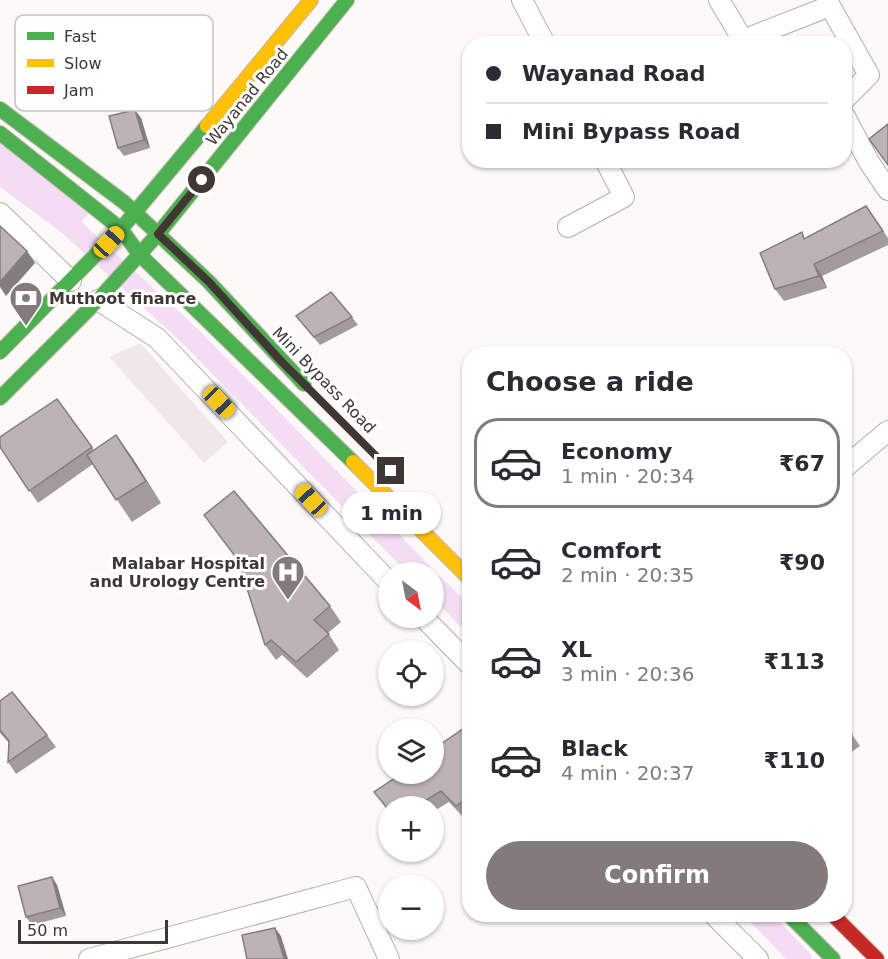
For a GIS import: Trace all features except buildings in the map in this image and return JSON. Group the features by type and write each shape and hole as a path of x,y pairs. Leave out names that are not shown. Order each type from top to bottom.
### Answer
{"main road":[{"name":"Wayanad Road","path":"0,398 98,300 158,234 347,0"},
{"name":"Wayanad Road","path":"0,352 121,229 300,4"},
{"path":"0,109 135,212"},
{"path":"0,134 121,229 139,254 246,355 462,571"},
{"name":"Mini Bypass Road","path":"135,212 209,282 314,394"},
{"path":"796,922 833,959"},
{"path":"840,922 877,959"}],"street":[{"path":"522,0 540,36"},
{"path":"719,0 741,36"},
{"path":"753,36 830,6 847,36"},
{"path":"852,45 869,75 852,92"},
{"path":"852,130 869,162 888,190"},
{"path":"568,227 624,197 609,168"},
{"path":"0,213 71,281"},
{"path":"98,300 157,338 378,570"},
{"path":"852,461 888,431"},
{"path":"434,628 462,657"},
{"path":"89,959 356,887 389,959"},
{"path":"721,922 758,959"}],"shaded area":[{"path":"0,142 92,209 69,238 0,187"},
{"path":"140,343 228,442 204,463 109,357"}],"waterway":[{"path":"55,212 191,337 411,562"},
{"path":"444,595 462,613"},
{"path":"765,922 801,959"}],"traffic: fast":[{"path":"0,398 98,300 158,234 347,0"},
{"path":"0,109 125,203 209,282 304,384"},
{"path":"0,352 121,229 207,126"},
{"path":"0,133 121,229 139,254 353,462"},
{"path":"796,922 833,959"}],"traffic: slow":[{"path":"207,126 311,0"},
{"path":"353,462 462,571"}],"traffic: jam":[{"path":"840,922 877,959"}],"place":[{"name":"Muthoot finance","path":"26,327"},
{"name":"Malabar Hospital and Urology Centre","path":"288,601"}],"route":[{"path":"202,180 158,234 209,282 281,361 391,471"}]}
